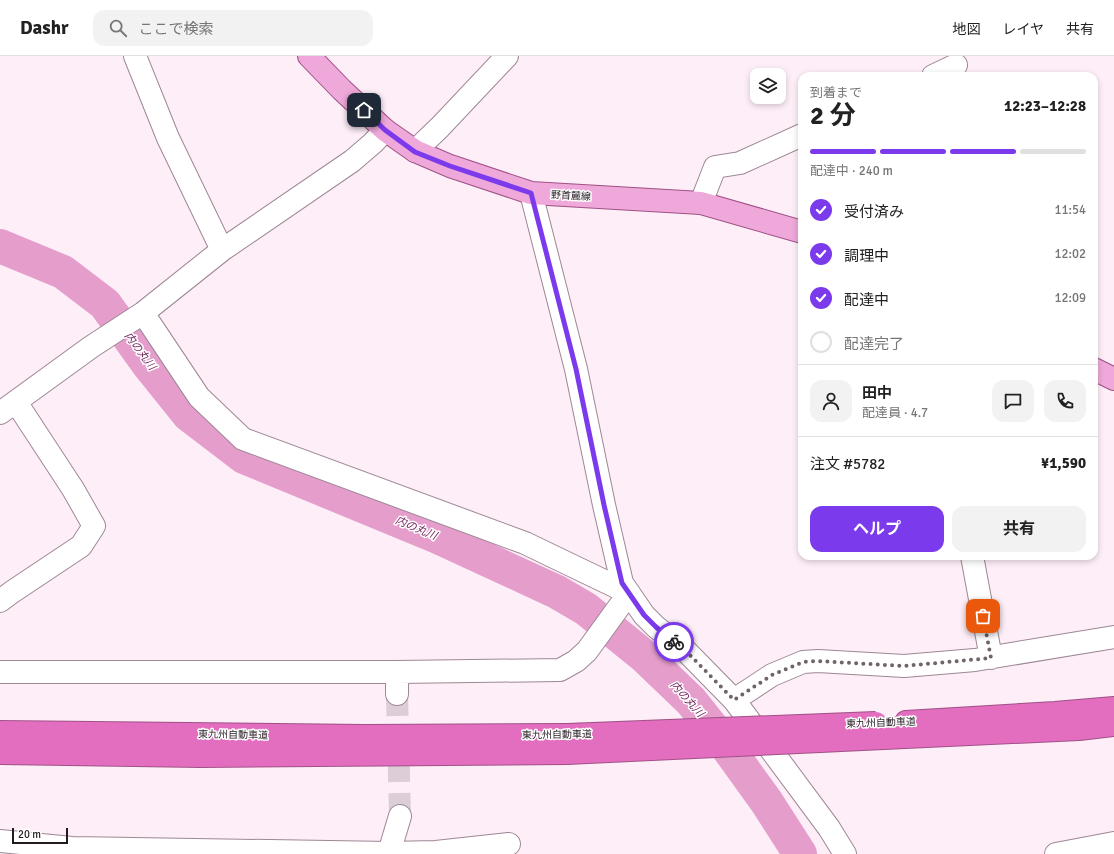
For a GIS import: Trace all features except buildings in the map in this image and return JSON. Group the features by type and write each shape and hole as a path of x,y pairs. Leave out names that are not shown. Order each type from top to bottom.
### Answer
{"highway":[{"name":"東九州自動車道","path":"905,730 1055,713 1114,708"},
{"name":"東九州自動車道","path":"0,753 201,756 567,744 905,730 1079,729 1114,725"},
{"name":"東九州自動車道","path":"0,732 365,736 567,744"}],"main road":[{"name":"野首麓線","path":"308,56 385,130 415,152 450,166 531,193 701,203 798,231"},
{"path":"1098,371 1114,379"}],"street":[{"path":"135,56 168,138 222,250"},
{"path":"415,152 507,56"},
{"path":"943,72 957,66"},
{"path":"0,601 81,546 94,526 73,489 8,408 91,347 143,313 222,250 352,161 373,143 385,130"},
{"path":"701,203 715,167 740,163 798,137"},
{"path":"531,193 576,369 604,505 622,583 644,615 656,627 683,648 734,700 829,828 845,854"},
{"path":"143,313 199,397 243,439 525,543 629,593"},
{"path":"973,560 991,658"},
{"path":"0,672 397,672 560,670 576,661 587,651 629,593"},
{"path":"734,700 772,675 803,662 818,661 904,666 991,658 1114,637"},
{"path":"397,672 397,694"},
{"path":"388,853 400,816"},
{"path":"0,841 110,852 388,853 436,852 509,844"},
{"path":"1056,854 1114,843"}],"waterway":[{"name":"内の丸川","path":"0,246 63,272 105,304 148,364 189,415 244,457 438,537 557,592 586,609 644,656 691,701 722,740 766,801 800,854"}],"tunnel":[{"path":"397,694 400,816"}],"way so far":[{"path":"674,642 683,648 734,700 772,675 803,662 818,661 904,666 991,658 983,616"}],"route":[{"path":"364,110 385,130 415,152 450,166 531,193 576,369 604,505 622,583 644,615 674,642"}]}
